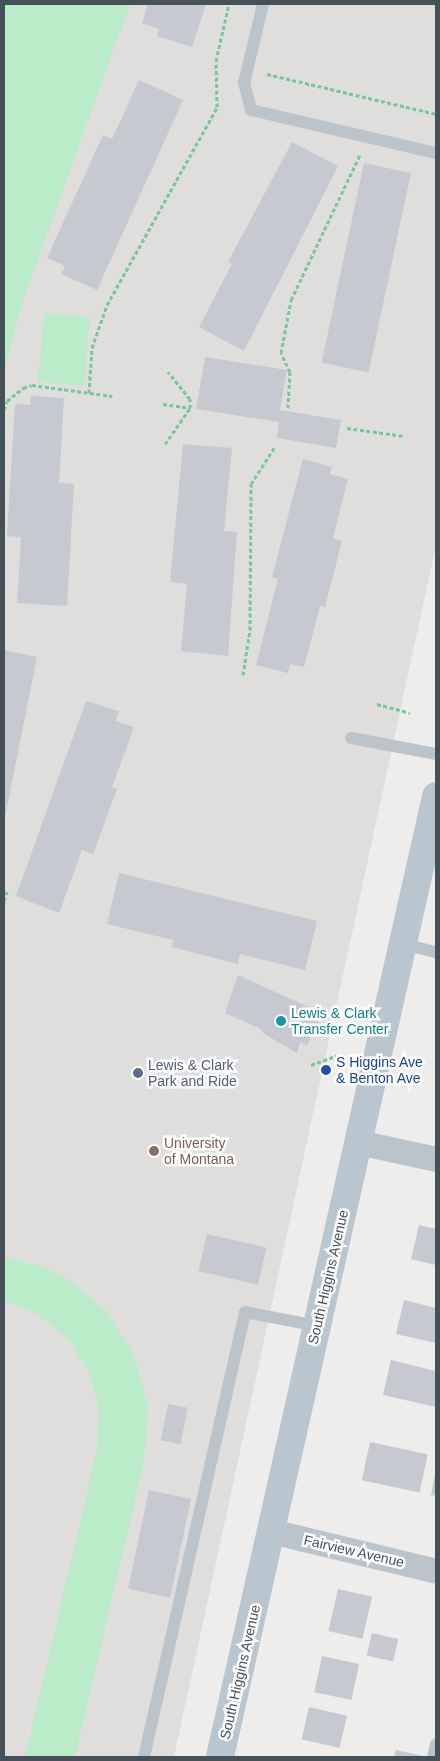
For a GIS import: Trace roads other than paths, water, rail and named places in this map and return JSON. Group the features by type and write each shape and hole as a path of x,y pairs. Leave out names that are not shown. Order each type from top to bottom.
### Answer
{"main road":[{"name":"South Higgins Avenue","path":"220,1757 436,796"}],"street":[{"path":"358,1142 436,1160"},
{"name":"Fairview Avenue","path":"271,1531 436,1571"}],"lane":[{"path":"264,4 244,83 251,110 436,153"},
{"path":"351,738 436,754"},
{"path":"403,944 436,952"},
{"path":"144,1757 245,1312 317,1326"},
{"path":"434,1757 436,1744"}],"place":[{"name":"Lewis & Clark Transfer Center","path":"281,1021"},
{"name":"S Higgins Ave & Benton Ave","path":"326,1070"},
{"name":"Lewis & Clark Park and Ride","path":"138,1073"},
{"name":"University of Montana","path":"154,1151"}]}
